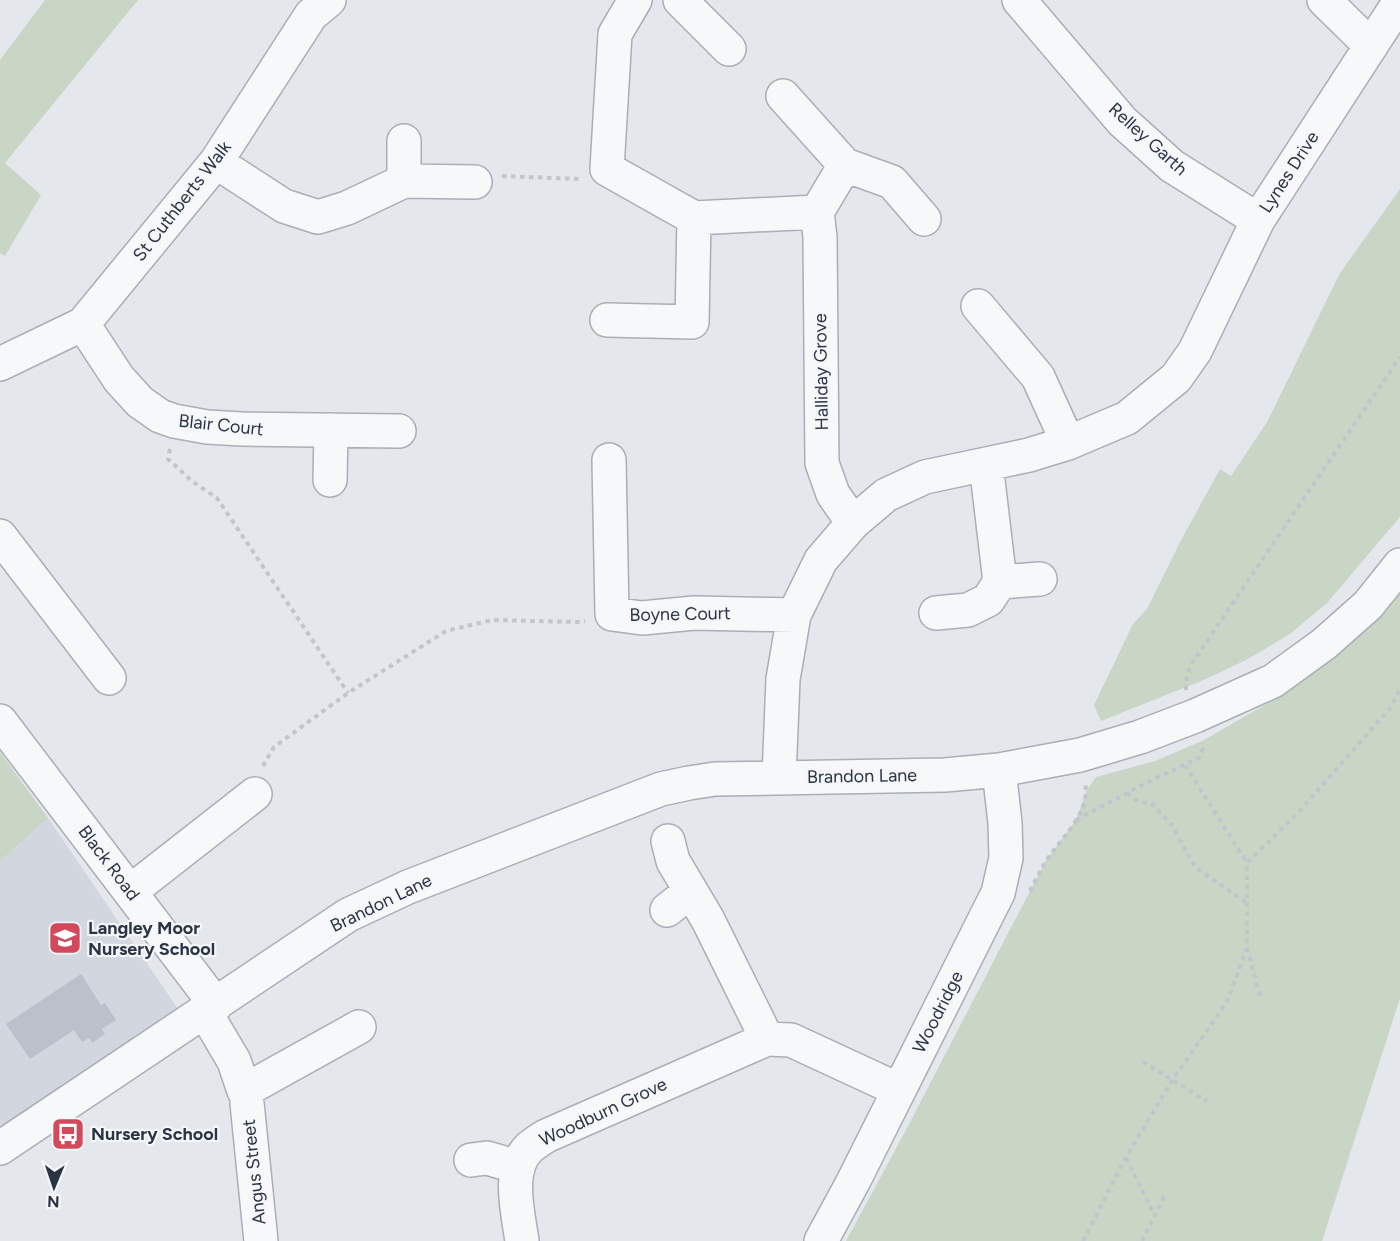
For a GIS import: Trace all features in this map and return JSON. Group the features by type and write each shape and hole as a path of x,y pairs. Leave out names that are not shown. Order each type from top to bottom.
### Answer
{"street":[{"name":"St Cuthberts Walk","path":"0,364 83,324 216,162 311,15 329,0"},
{"path":"635,0 615,34 607,169 694,218 817,212 844,165"},
{"path":"680,0 729,49"},
{"path":"1324,0 1371,46"},
{"name":"Lynes Drive","path":"779,778 783,679 794,615 821,560 853,523 886,495 925,477 1029,455 1068,443 1127,418 1176,378 1195,351 1258,220 1400,1"},
{"name":"Relley Garth","path":"1031,4 1122,121 1172,166 1258,220"},
{"path":"783,96 844,165 892,182 924,219"},
{"path":"404,141 404,182"},
{"path":"216,162 284,206 318,217 347,208 404,182 475,182"},
{"name":"Halliday Grove","path":"817,212 820,237 822,463 832,494 853,523"},
{"path":"607,320 692,322 694,218"},
{"path":"978,306 1038,377 1068,443"},
{"name":"Blair Court","path":"83,324 119,379 140,402 160,416 174,422 242,429 399,431"},
{"path":"330,480 331,430"},
{"name":"Boyne Court","path":"609,460 612,614 642,618 694,612 794,615"},
{"path":"936,613 968,610 988,600 1000,582 986,464"},
{"path":"0,536 109,678"},
{"name":"Brandon Lane","path":"210,1009 348,915 408,887 661,789 715,779 945,775 999,770 1080,755 1140,737 1195,716 1273,681 1324,644 1368,605 1400,565"},
{"path":"1000,582 1040,579"},
{"name":"Black Road","path":"0,721 131,891 210,1009 234,1061 244,1091 358,1027"},
{"name":"Woodridge","path":"821,1241 998,893 1006,858 999,770"},
{"path":"131,891 255,794"},
{"path":"668,842 679,900 708,920 767,1040"},
{"path":"0,1148 210,1009"},
{"name":"Woodburn Grove","path":"518,1167 529,1148 546,1136 767,1040 791,1040 899,1090"},
{"name":"Angus Street","path":"247,1103 261,1241"},
{"path":"471,1160 487,1158 518,1167 516,1192 522,1241"}],"path":[{"path":"475,182 495,176 583,179 607,169"},
{"path":"1080,755 1087,790 1082,811 1076,819 1199,758 1203,749 1186,692 1190,666 1400,357"},
{"path":"174,422 168,459 193,482 217,498 348,693"},
{"path":"255,794 254,781 274,747 348,693 446,631 492,620 579,622 612,614"},
{"path":"1247,863 1297,814 1390,708 1400,690"},
{"path":"1185,765 1247,863 1247,948 1261,999"},
{"path":"1127,793 1136,800 1152,804 1171,824 1195,867 1247,904"},
{"path":"1083,1241 1126,1157 1173,1079 1227,1002 1247,948"},
{"path":"1143,1062 1207,1101"},
{"path":"1126,1157 1155,1216"},
{"path":"1142,1241 1165,1195"}],"shaded area":[{"name":"Langley Moor Nursery School","path":"48,818 182,1015 0,1134 0,861"}],"green space":[{"path":"45,0 138,0 5,163 41,195 5,256 0,253 0,60"},
{"path":"1400,189 1400,517 1327,603 1290,634 1246,660 1206,679 1101,721 1094,705 1133,624 1147,609 1220,469 1231,476 1267,422 1340,273"},
{"path":"1400,565 1400,998 1322,1241 846,1241 1045,862 1076,820 1087,790 1096,777 1155,761 1202,741 1284,694 1336,653"},
{"path":"0,752 48,818 0,861"}],"building":[{"path":"81,974 101,1005 105,1003 116,1020 102,1029 105,1034 92,1043 89,1038 82,1042 74,1030 30,1059 6,1024"}],"place":[{"name":"Langley Moor Nursery School","path":"65,938"},
{"name":"Nursery School","path":"68,1134"}]}
